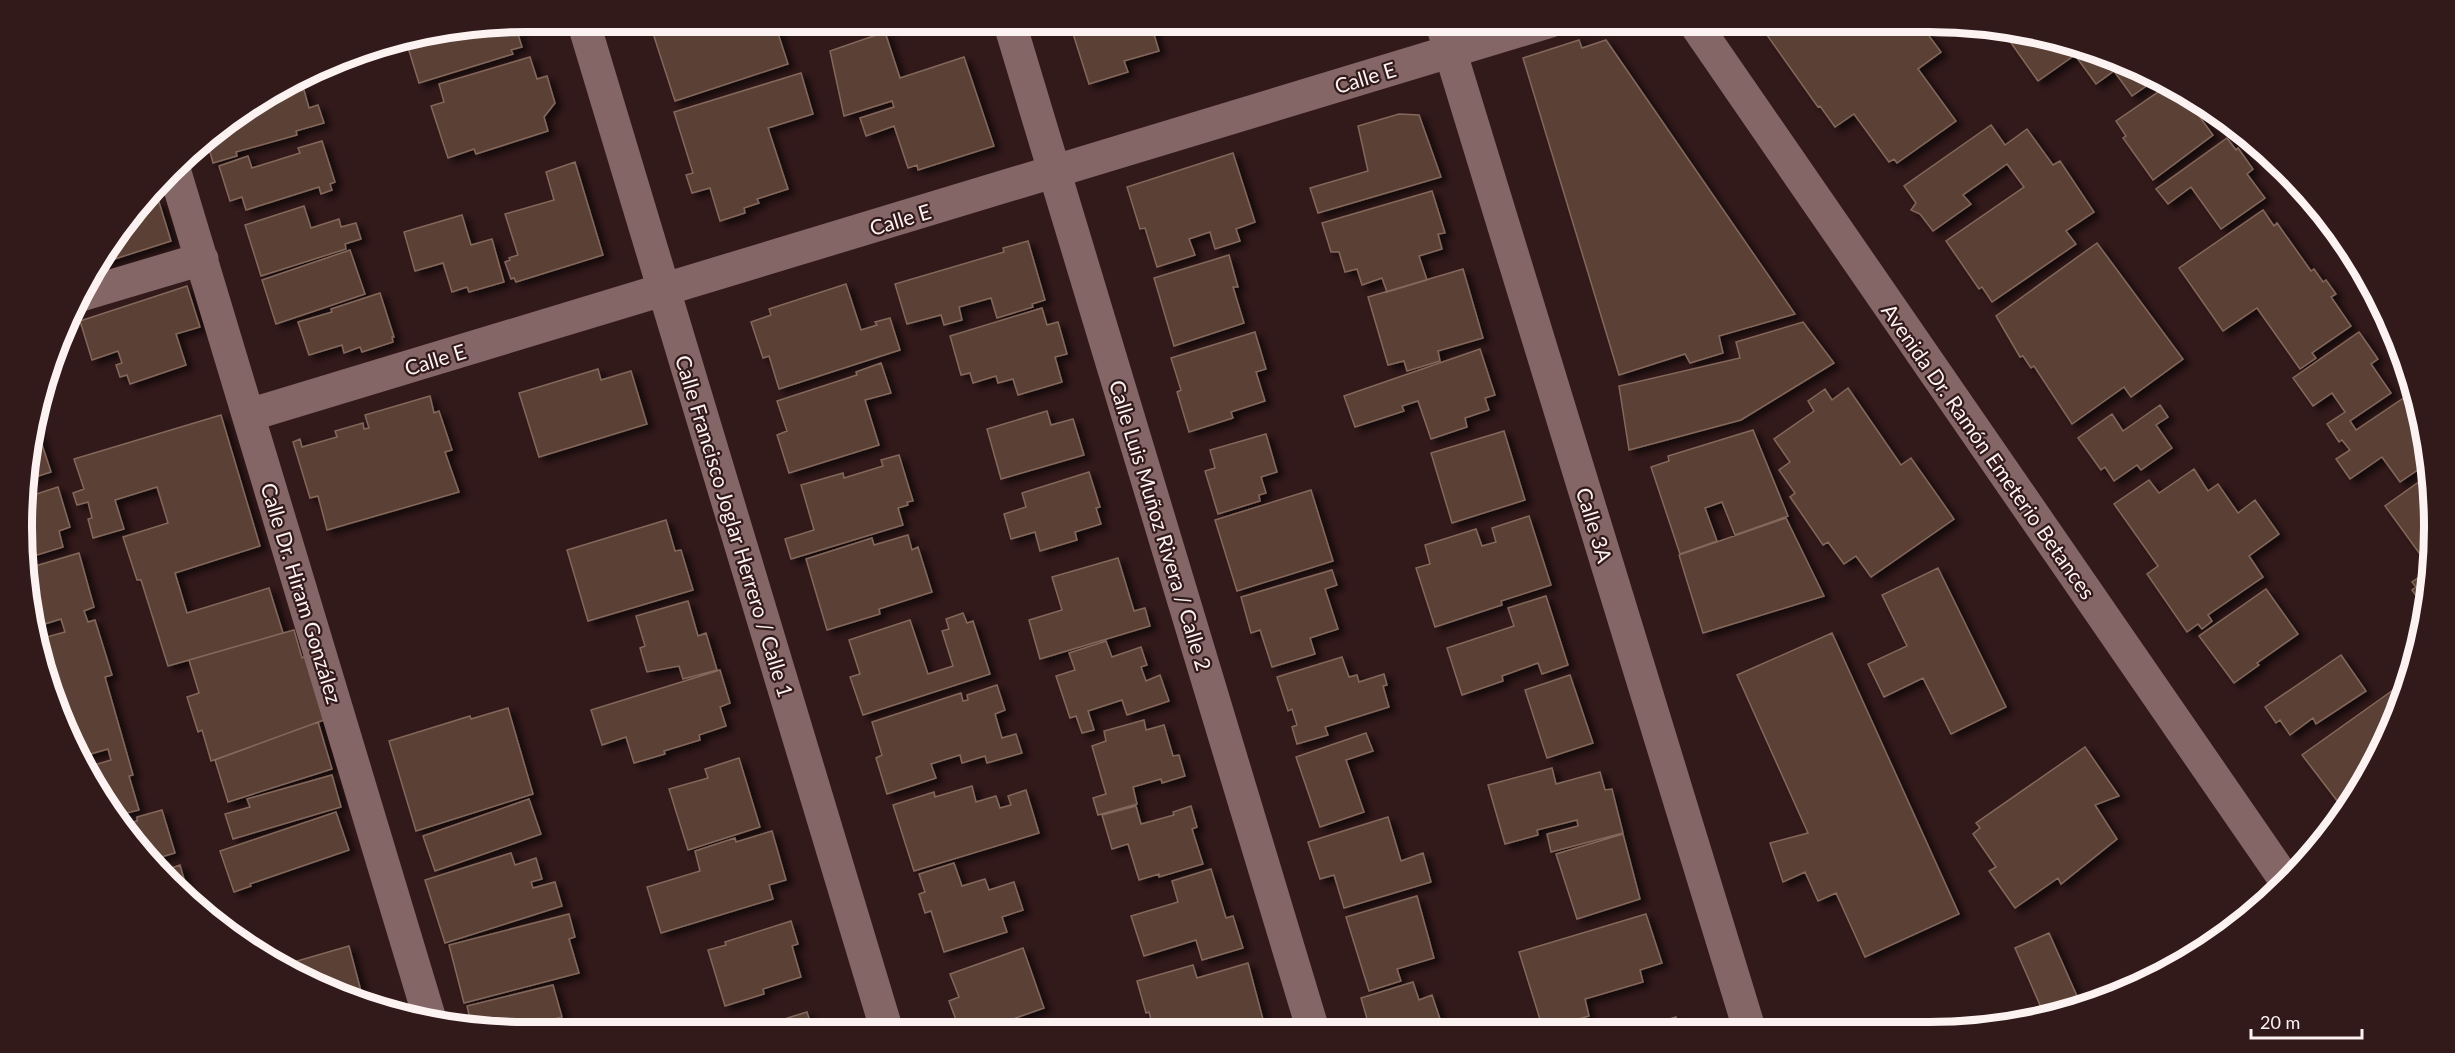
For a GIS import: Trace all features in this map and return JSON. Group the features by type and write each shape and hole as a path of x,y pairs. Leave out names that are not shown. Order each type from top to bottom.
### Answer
{"street":[{"name":"Calle Francisco Joglar Herrero / Calle 1","path":"586,32 884,1022"},
{"name":"Calle Luis Muñoz Rivera / Calle 2","path":"1012,32 1312,1022"},
{"name":"Calle E","path":"249,415 1054,172 1445,36 1473,32"},
{"name":"Avenida Dr. Ramón Emeterio Betances","path":"1702,32 2281,875"},
{"name":"Calle 3A","path":"1445,36 1747,1022"},
{"name":"Calle Dr. Hiram González","path":"176,176 428,1011"},
{"path":"91,292 201,259"}],"building":[{"path":"517,32 522,47 511,50 513,54 419,83 408,46 462,36"},
{"path":"653,32 778,32 788,64 675,101"},
{"path":"885,32 900,78 964,57 994,146 918,170 917,165 908,168 894,126 866,136 860,118 894,107 892,101 844,116 830,51"},
{"path":"1072,32 1153,32 1159,51 1124,61 1128,72 1089,84"},
{"path":"1765,32 1926,32 1941,52 1918,69 1956,121 1897,163 1894,159 1889,162 1854,114 1835,127 1820,106 1818,107"},
{"path":"2008,38 2057,48 2088,58 2149,84 2132,96 2114,71 2096,84 2075,55 2038,81"},
{"path":"1579,40 1582,48 1606,40 1795,314 1719,336 1723,353 1690,363 1685,354 1619,375 1523,58"},
{"path":"530,57 537,79 547,76 555,103 544,117 548,131 476,154 474,149 448,158 431,106 444,102 439,84"},
{"path":"801,73 813,114 768,128 788,189 757,199 759,203 744,208 745,213 720,221 710,188 692,193 686,175 693,173 674,112"},
{"path":"304,90 309,108 318,105 324,123 296,131 297,135 236,152 237,156 213,163 209,147 251,115 282,96"},
{"path":"2161,90 2197,111 2213,135 2153,180 2123,138 2126,136 2116,121"},
{"path":"1399,114 1419,115 1441,177 1318,213 1310,188 1368,171 1358,126"},
{"path":"1991,125 2005,145 2027,129 2053,165 2060,161 2094,212 2066,231 2076,244 1992,302 1982,287 1979,289 1946,241 2024,187 2007,164 1963,195 1971,204 1933,231 1920,214 1911,210 1916,203 1904,186"},
{"path":"2227,138 2236,150 2238,148 2253,169 2247,174 2265,198 2221,229 2191,187 2168,204 2156,189"},
{"path":"322,141 335,182 330,184 332,190 321,194 319,187 246,210 242,197 230,201 219,166 248,156 252,168 300,153 298,148"},
{"path":"1233,153 1255,222 1236,229 1240,241 1215,249 1210,232 1189,239 1195,255 1157,267 1145,228 1140,229 1127,187"},
{"path":"575,162 603,255 516,282 514,278 511,279 505,262 518,255 505,214 554,200 546,172"},
{"path":"1432,191 1445,233 1438,234 1442,249 1419,256 1427,280 1387,292 1382,278 1362,285 1357,269 1345,272 1339,252 1331,252 1322,223"},
{"path":"159,202 171,241 109,261 134,225 150,205"},
{"path":"304,206 311,228 339,219 341,227 356,223 361,239 345,244 346,249 261,276 245,225"},
{"path":"2263,210 2274,226 2277,223 2311,271 2314,269 2323,282 2326,280 2336,294 2331,297 2351,326 2312,353 2316,358 2300,369 2257,308 2223,331 2179,268"},
{"path":"462,215 471,245 492,239 504,282 469,292 467,287 452,292 443,263 415,271 404,232"},
{"path":"1028,241 1045,300 1032,304 1033,307 997,318 991,298 959,307 962,320 944,325 941,315 907,324 895,284 1004,252 1003,248"},
{"path":"2097,243 2183,359 2131,397 2124,387 2072,424 2034,366 2031,368 2023,356 2020,357 1996,316"},
{"path":"350,250 365,294 276,324 262,280"},
{"path":"1229,255 1238,287 1233,287 1244,323 1174,346 1154,278"},
{"path":"1463,269 1483,338 1438,351 1440,361 1407,371 1404,361 1388,365 1368,297"},
{"path":"846,284 861,330 877,325 875,322 890,318 900,350 779,389 769,356 763,358 751,322 771,315 769,309"},
{"path":"187,286 200,327 176,334 186,365 130,384 127,375 120,377 116,365 122,363 118,351 92,360 80,321"},
{"path":"380,293 394,337 392,337 393,342 362,352 360,347 344,353 342,345 309,355 298,322 332,312 331,309"},
{"path":"1042,308 1047,325 1058,322 1067,354 1055,357 1062,382 1018,395 1013,379 998,383 996,376 973,383 970,373 961,375 950,336"},
{"path":"1803,322 1834,363 1741,420 1629,450 1619,386 1740,358 1736,342"},
{"path":"1255,332 1266,369 1256,372 1265,401 1231,412 1233,418 1189,432 1177,392 1181,390 1171,358"},
{"path":"2359,332 2378,359 2371,364 2391,393 2350,421 2356,430 2406,396 2420,469 2400,482 2382,457 2350,479 2336,459 2350,450 2342,440 2339,442 2327,424 2345,412 2332,393 2313,406 2293,378"},
{"path":"1480,349 1495,395 1485,398 1489,410 1465,418 1467,427 1431,439 1418,401 1402,406 1404,411 1355,427 1344,396"},
{"path":"881,363 891,393 865,400 879,445 789,473 777,435 787,431 777,401 857,375 856,372"},
{"path":"598,369 601,380 631,371 647,424 539,457 519,393"},
{"path":"1848,388 1901,465 1911,458 1954,519 1871,577 1856,556 1844,564 1828,542 1823,545 1790,497 1795,493 1779,470 1790,462 1774,439 1814,411 1808,401 1825,389 1832,400"},
{"path":"430,396 434,413 439,411 452,450 445,452 459,492 327,530 318,496 310,498 293,442 300,439 302,447 337,437 335,431 363,423 364,429 369,428 365,415"},
{"path":"2160,405 2168,417 2156,425 2172,448 2141,470 2137,465 2114,481 2105,467 2101,470 2078,438 2112,414 2123,431"},
{"path":"1047,411 1051,425 1073,419 1084,455 1001,479 987,429"},
{"path":"221,415 260,546 175,573 187,613 269,588 283,633 168,666 141,580 137,580 123,537 168,523 157,487 115,500 124,529 93,538 88,519 92,518 88,502 77,505 73,493 84,489 74,459"},
{"path":"1753,430 1788,516 1735,535 1722,502 1705,508 1717,541 1680,554 1651,467 1669,461 1668,456"},
{"path":"1504,431 1525,500 1452,523 1431,453"},
{"path":"1266,434 1277,472 1261,477 1266,493 1259,495 1260,501 1218,514 1205,471 1215,468 1210,450"},
{"path":"40,438 51,472 35,477"},
{"path":"899,455 913,501 898,508 903,525 791,559 785,539 814,530 801,485 843,473 844,478 883,466 881,460"},
{"path":"2194,469 2208,491 2218,484 2238,513 2255,500 2279,534 2249,556 2263,577 2208,615 2212,621 2202,629 2198,624 2187,632 2147,574 2158,566 2114,504 2149,480 2159,493"},
{"path":"1089,472 1100,507 1096,508 1101,524 1075,532 1077,540 1040,551 1035,532 1011,539 1004,514 1026,507 1022,493"},
{"path":"2421,481 2424,526 2422,557 2385,506"},
{"path":"58,487 70,527 59,531 63,547 33,556 32,526 33,495"},
{"path":"1311,490 1333,561 1237,591 1215,520"},
{"path":"1529,516 1551,585 1501,601 1502,605 1435,627 1416,568 1430,564 1425,545 1476,529 1482,546 1496,542 1492,528"},
{"path":"1786,518 1824,596 1703,633 1679,555"},
{"path":"666,520 675,551 681,550 693,590 588,621 567,550"},
{"path":"908,535 912,550 918,547 932,592 879,609 880,614 827,630 806,559 872,538 874,545"},
{"path":"79,553 94,607 84,611 88,622 95,620 112,675 105,677 133,775 129,776 139,810 124,814 93,765 111,760 108,749 88,755 69,716 44,638 65,632 61,619 41,625 34,566"},
{"path":"1118,558 1134,611 1145,608 1150,626 1040,659 1029,620 1062,610 1052,577"},
{"path":"1938,568 2006,707 1951,734 1923,678 1884,697 1868,664 1907,646 1882,595"},
{"path":"1332,570 1337,585 1325,589 1338,629 1310,638 1315,654 1272,667 1260,630 1251,633 1241,597"},
{"path":"2420,576 2418,598 2412,590 2416,587 2412,582"},
{"path":"2266,589 2298,634 2257,663 2259,665 2234,683 2199,636"},
{"path":"1546,596 1568,665 1542,674 1538,663 1502,676 1503,681 1462,695 1447,648 1514,626 1508,608"},
{"path":"688,601 698,636 706,633 717,670 683,679 679,666 647,672 640,648 645,646 636,616"},
{"path":"963,613 967,623 973,621 990,674 863,715 850,677 860,674 849,640 910,620 928,674 953,666 942,631 949,629 946,619"},
{"path":"294,630 302,658 305,656 324,720 211,761 202,730 198,732 187,697 199,693 189,660"},
{"path":"1832,633 1959,914 1865,957 1836,893 1818,901 1805,872 1783,882 1770,843 1808,833 1737,675"},
{"path":"1106,641 1112,657 1141,647 1147,665 1141,667 1146,681 1160,675 1169,701 1127,715 1122,700 1088,711 1094,730 1082,733 1076,716 1070,718 1056,676 1075,670 1069,653"},
{"path":"2341,655 2366,691 2316,724 2313,718 2290,735 2280,720 2276,723 2265,707"},
{"path":"1342,657 1349,677 1357,675 1359,682 1384,674 1387,685 1383,686 1389,707 1325,727 1328,735 1297,744 1292,727 1297,725 1292,709 1288,711 1277,677"},
{"path":"720,670 730,703 720,707 726,726 699,735 700,740 634,763 626,737 602,745 591,710"},
{"path":"1570,675 1593,743 1547,758 1525,690"},
{"path":"997,685 1005,710 995,714 1002,738 1016,734 1022,753 987,763 985,756 962,763 960,755 931,764 936,778 887,794 876,758 882,755 872,722 961,693 963,701 968,700 967,695"},
{"path":"2396,688 2372,745 2339,803 2302,755"},
{"path":"508,708 533,794 416,831 389,741 470,716 471,719"},
{"path":"1144,720 1146,730 1164,725 1173,756 1179,755 1185,776 1162,783 1161,779 1133,787 1137,804 1098,815 1093,798 1106,794 1092,746 1106,741 1104,731"},
{"path":"318,722 332,769 228,802 215,760"},
{"path":"1366,733 1373,751 1346,760 1364,812 1320,827 1296,757"},
{"path":"2085,747 2119,796 2095,805 2117,839 2061,884 2058,878 2015,908 1989,871 1996,867 1973,834 1980,828 1976,823"},
{"path":"739,758 760,827 688,850 669,789 708,778 705,769"},
{"path":"1552,768 1556,784 1600,772 1605,790 1612,789 1623,833 1551,852 1547,834 1578,826 1577,820 1537,830 1538,835 1505,844 1488,785"},
{"path":"332,775 341,807 233,839 225,814 250,807 247,799"},
{"path":"972,786 976,802 996,796 1000,808 1011,805 1008,796 1026,790 1039,833 914,871 893,805 934,792 935,797"},
{"path":"529,799 541,834 435,871 423,836"},
{"path":"1136,806 1141,824 1174,815 1173,812 1191,806 1197,827 1192,829 1203,864 1159,877 1159,874 1139,880 1128,844 1112,849 1102,815"},
{"path":"162,810 175,853 158,858 130,823 137,821 137,817"},
{"path":"336,812 349,850 250,884 251,886 234,892 220,851"},
{"path":"1388,817 1401,861 1423,853 1431,882 1344,908 1334,875 1320,879 1308,842"},
{"path":"772,831 786,880 769,885 773,899 661,933 647,887 700,871 695,851 735,838 736,842"},
{"path":"1623,834 1640,899 1577,919 1556,854"},
{"path":"511,853 515,865 536,858 542,879 531,882 533,888 555,882 562,906 445,943 425,880"},
{"path":"954,863 962,886 985,879 989,890 1014,882 1023,910 1002,917 1007,932 944,952 931,911 925,913 919,894 925,892 919,874"},
{"path":"180,865 186,886 176,877 169,869"},
{"path":"1211,869 1226,918 1233,916 1243,948 1202,960 1196,940 1144,956 1131,916 1178,902 1172,881"},
{"path":"1417,896 1434,958 1397,969 1401,981 1369,991 1346,917"},
{"path":"569,914 575,937 569,939 579,973 464,1003 449,945"},
{"path":"1646,914 1662,963 1640,970 1643,982 1585,999 1589,1016 1568,1022 1541,1022 1519,952"},
{"path":"791,921 798,944 792,946 801,977 763,989 764,994 725,1006 708,950 726,945 725,942"},
{"path":"2049,933 2078,998 2042,1008 2015,948"},
{"path":"349,946 361,993 337,984 293,962"},
{"path":"1023,948 1044,1008 1004,1022 957,1022 949,1001 959,997 950,974"},
{"path":"1248,963 1264,1022 1152,1022 1149,1012 1146,1013 1137,981 1193,965 1197,978"},
{"path":"1413,982 1419,1000 1432,995 1441,1022 1368,1022 1361,998"},
{"path":"553,985 562,1017 550,1020 550,1022 470,1018 467,1006"},
{"path":"807,1012 810,1022 774,1022"},
{"path":"1676,1017 1678,1022 1660,1022"}]}
